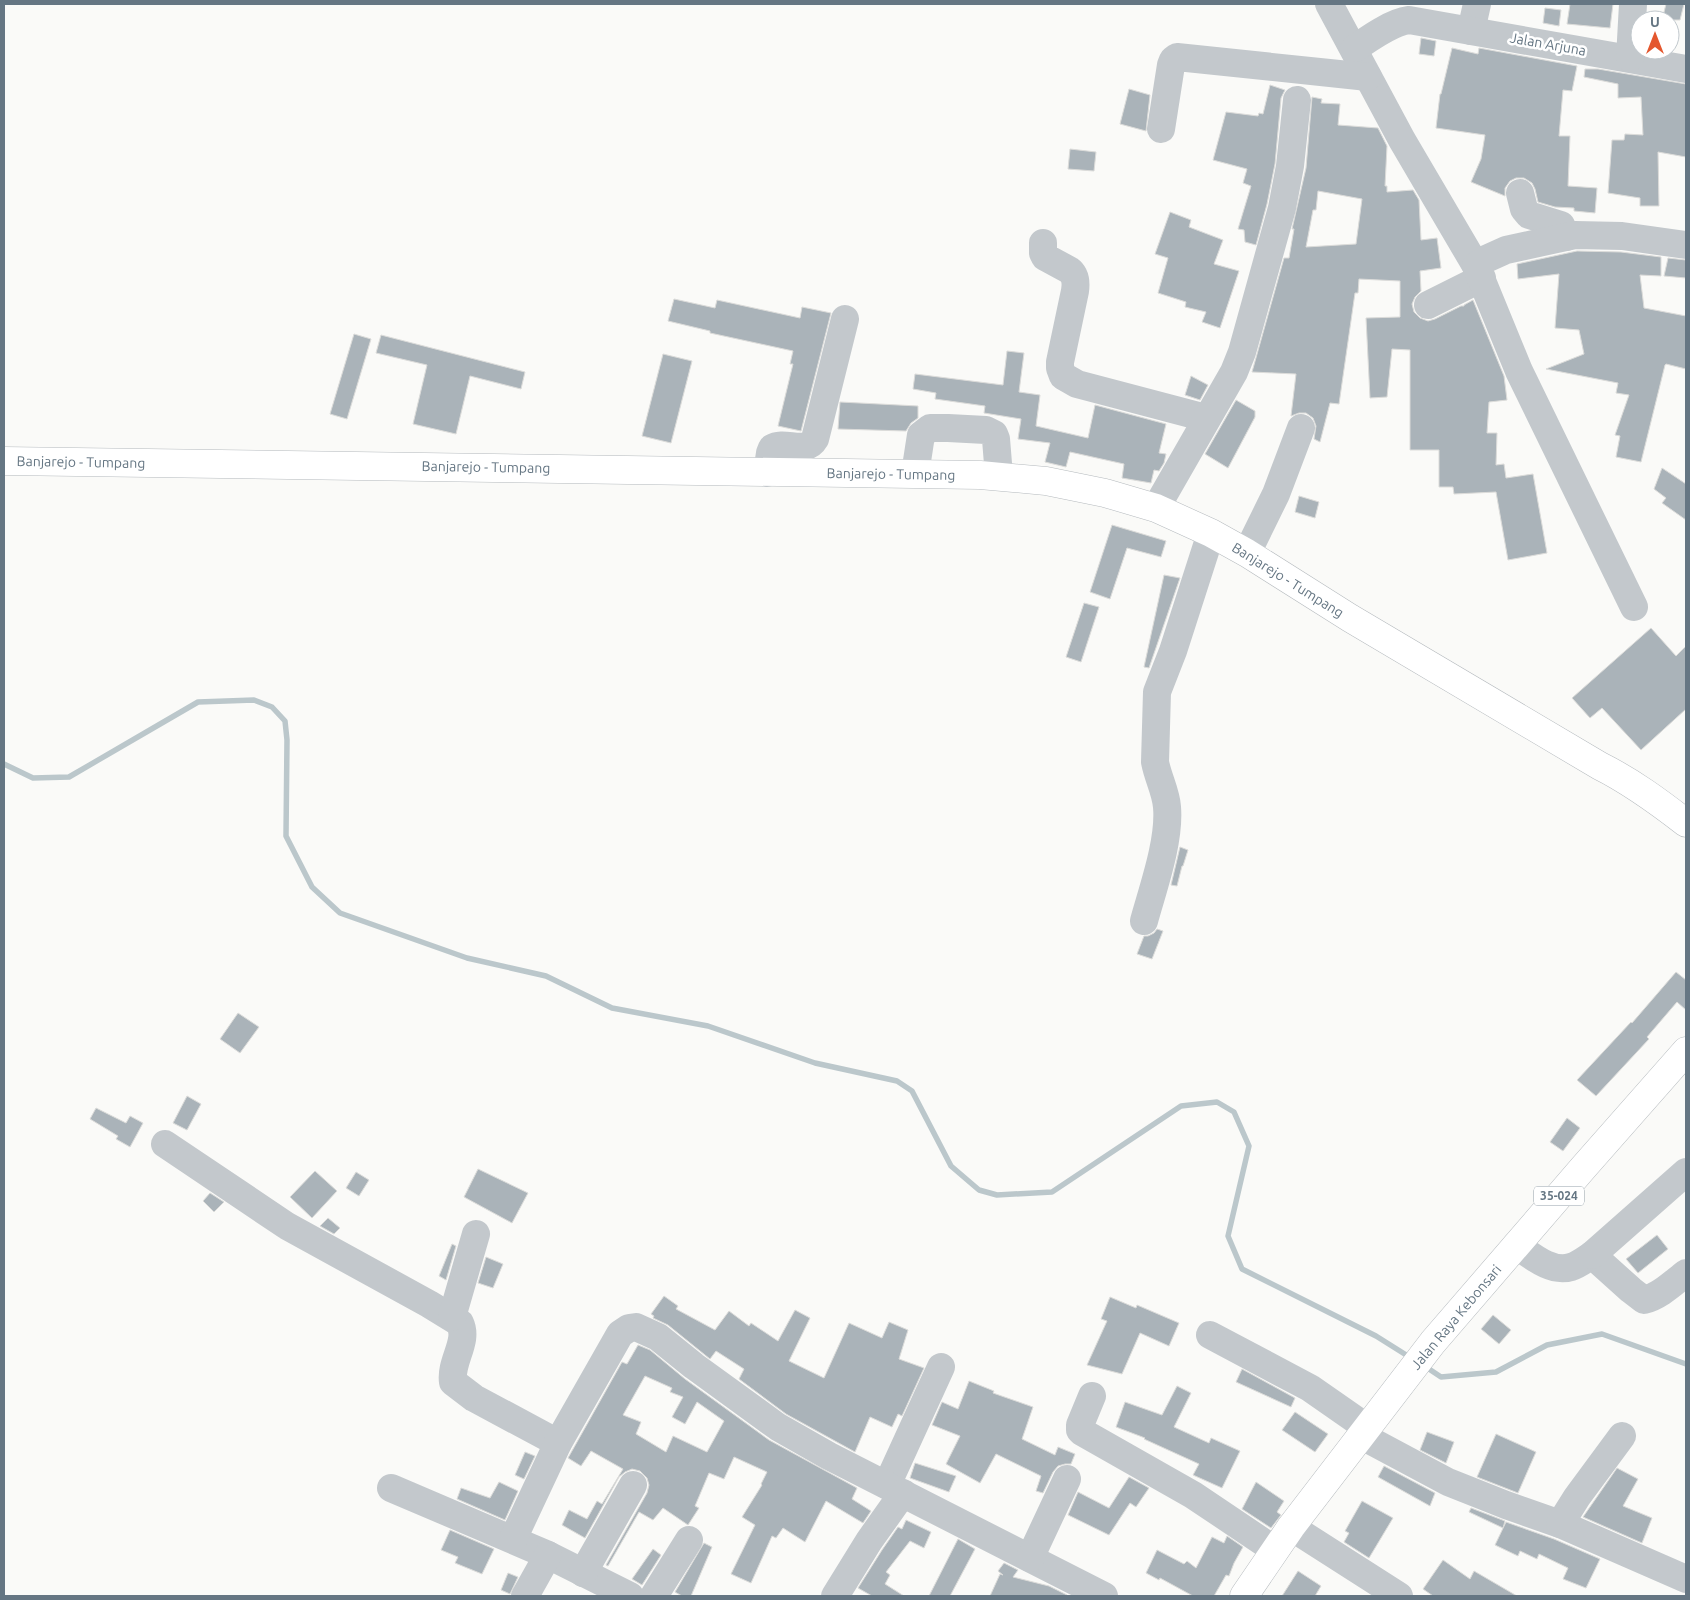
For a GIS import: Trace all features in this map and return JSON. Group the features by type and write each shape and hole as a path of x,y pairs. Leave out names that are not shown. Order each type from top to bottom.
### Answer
{"main road":[{"name":"Banjarejo - Tumpang","path":"4,461 914,474 999,476 1062,484 1156,508 1211,533 1247,553 1350,618 1625,779 1647,793 1686,824"},
{"name":"Jalan Raya Kebonsari","path":"1244,1596 1291,1527 1433,1342 1589,1160 1686,1052"}],"street":[{"path":"1329,4 1363,43 1368,77 1402,140 1487,263 1519,371 1634,607"},
{"path":"1470,31 1477,4"},
{"name":"Jalan Arjuna","path":"1363,43 1401,21 1409,20 1630,58"},
{"path":"1161,129 1171,65 1177,57 1368,77"},
{"name":"Jalan Arjuna","path":"1640,60 1686,69"},
{"path":"1156,508 1234,372 1246,338 1282,208 1290,166 1298,100"},
{"path":"1520,194 1524,209 1529,215 1561,225 1566,237"},
{"path":"1428,305 1487,263 1566,237 1575,235 1622,236 1686,245"},
{"path":"1043,243 1045,257 1072,272 1075,280 1075,291 1060,365 1063,376 1077,384 1206,418"},
{"path":"767,473 772,448 778,445 805,447 811,445 815,439 845,319"},
{"path":"914,474 921,436 930,428 948,428 986,430 994,434 999,476"},
{"path":"1247,553 1276,494 1301,428"},
{"path":"1144,921 1163,847 1168,817 1165,796 1157,772 1156,762 1157,692 1176,642 1211,533"},
{"path":"165,1144 287,1226 460,1323 463,1335 453,1367 453,1382 474,1398 558,1443"},
{"path":"1516,1245 1539,1261 1558,1268 1573,1267 1592,1255 1686,1172"},
{"path":"452,1317 476,1234"},
{"path":"1592,1255 1640,1299 1645,1300 1664,1290 1686,1272"},
{"path":"513,1539 558,1443 620,1334 636,1327 658,1337 694,1366 778,1427 1104,1596"},
{"path":"1210,1335 1310,1388 1363,1431 1448,1482 1560,1524 1686,1579"},
{"path":"835,1596 865,1548 895,1489 941,1367"},
{"path":"1092,1396 1080,1425 1082,1432 1193,1495 1275,1550"},
{"path":"1560,1524 1577,1497 1622,1436"},
{"path":"1030,1558 1067,1479"},
{"path":"583,1573 633,1485"},
{"path":"391,1488 513,1539 630,1596"},
{"path":"1291,1527 1399,1596"},
{"path":"654,1596 689,1540"},
{"path":"525,1596 548,1555"}],"building":[{"path":"1570,4 1613,4 1610,28 1567,24"},
{"path":"1666,4 1684,4 1680,20 1680,10 1664,10"},
{"path":"1545,8 1561,10 1559,26 1543,23"},
{"path":"1421,38 1436,41 1434,56 1419,54"},
{"path":"1452,48 1478,54 1479,48 1577,66 1572,91 1563,90 1559,136 1570,136 1568,186 1597,188 1595,213 1574,211 1574,208 1555,207 1538,202 1532,183 1524,178 1516,178 1510,181 1505,188 1505,196 1471,182 1481,159 1485,135 1436,128 1440,94"},
{"path":"1585,69 1598,69 1686,84 1686,157 1658,152 1659,206 1640,206 1640,198 1608,193 1612,140 1624,140 1625,134 1643,135 1641,97 1618,98 1618,84 1584,77"},
{"path":"1270,85 1285,90 1281,98 1275,164 1256,245 1245,242 1244,230 1238,229 1251,186 1243,183 1247,169 1213,160 1226,112 1258,116 1259,113 1263,114"},
{"path":"1129,89 1150,95 1146,131 1120,124"},
{"path":"1312,97 1322,99 1321,103 1340,104 1338,125 1378,128 1387,146 1385,186 1387,186 1387,192 1413,190 1419,200 1421,240 1437,238 1441,268 1420,271 1421,291 1415,297 1412,304 1414,312 1420,318 1428,321 1464,306 1473,300 1504,376 1507,400 1489,402 1487,433 1497,433 1496,465 1504,464 1506,478 1533,474 1547,553 1508,560 1496,492 1454,494 1453,487 1439,487 1439,450 1410,450 1410,350 1392,349 1387,397 1370,398 1366,318 1400,317 1400,281 1359,279 1358,293 1355,293 1339,404 1330,403 1320,442 1314,439 1316,426 1313,418 1306,413 1291,416 1296,374 1252,372 1284,258 1289,258 1294,229 1292,229 1306,168","holes":["1318,191 1362,199 1356,244 1306,247 1313,210 1316,210"]},
{"path":"1070,149 1096,152 1094,171 1068,169"},
{"path":"1170,212 1191,220 1189,227 1223,240 1214,264 1239,271 1220,328 1202,322 1206,312 1185,307 1186,302 1158,293 1168,258 1155,254"},
{"path":"1577,251 1621,252 1661,257 1661,276 1640,275 1644,308 1686,316 1686,369 1665,365 1641,462 1616,457 1620,436 1615,435 1629,395 1616,393 1618,383 1546,369 1584,354 1579,330 1555,328 1559,274 1518,279 1517,264"},
{"path":"1668,258 1686,260 1686,278 1664,276"},
{"path":"674,299 715,308 717,300 800,318 802,307 831,313 801,431 778,426 793,364 790,364 793,351 710,333 710,331 668,321"},
{"path":"354,334 371,339 347,419 330,414"},
{"path":"381,335 525,372 521,389 470,376 456,434 413,424 427,365 376,353"},
{"path":"1007,351 1024,353 1019,392 1040,395 1036,426 1088,438 1095,405 1166,424 1159,453 1166,454 1164,463 1159,471 1154,470 1151,483 1122,478 1124,464 1070,452 1066,467 1045,462 1050,443 1018,439 1021,419 984,413 985,406 935,399 936,393 913,389 915,374 1003,385"},
{"path":"663,354 692,361 671,443 642,436"},
{"path":"1191,376 1208,385 1200,400 1185,395"},
{"path":"1236,400 1255,411 1255,417 1228,468 1205,454"},
{"path":"840,402 918,406 918,418 911,423 906,431 838,429"},
{"path":"1662,468 1686,484 1686,520 1662,503 1666,498 1654,489"},
{"path":"1299,496 1319,502 1315,518 1295,512"},
{"path":"1112,525 1166,541 1161,557 1127,548 1110,599 1090,592"},
{"path":"1164,575 1180,578 1149,668 1144,667"},
{"path":"1084,603 1099,607 1081,662 1066,657"},
{"path":"1651,628 1676,656 1686,646 1686,709 1641,750 1602,708 1590,718 1572,698"},
{"path":"1180,847 1188,850 1177,886 1171,885"},
{"path":"1157,929 1163,931 1152,959 1137,954 1144,936 1154,933"},
{"path":"1676,972 1686,980 1686,1010 1677,1002 1647,1037 1649,1039 1596,1096 1577,1080 1632,1023"},
{"path":"238,1013 259,1027 240,1053 220,1039"},
{"path":"187,1096 201,1104 187,1130 173,1123"},
{"path":"96,1108 126,1123 130,1116 143,1123 130,1147 116,1139 118,1136 90,1119"},
{"path":"1567,1118 1580,1128 1563,1151 1550,1142"},
{"path":"478,1169 528,1193 512,1223 464,1197"},
{"path":"315,1171 337,1191 312,1218 290,1197"},
{"path":"356,1172 369,1180 359,1196 346,1188"},
{"path":"210,1193 224,1202 214,1212 203,1201"},
{"path":"328,1218 340,1228 334,1234 320,1226"},
{"path":"1657,1235 1668,1249 1638,1273 1626,1259"},
{"path":"452,1244 456,1246 446,1280 439,1276"},
{"path":"486,1257 503,1264 493,1288 478,1283"},
{"path":"664,1296 678,1306 676,1309 715,1330 729,1311 749,1326 751,1323 778,1341 795,1310 810,1318 789,1361 824,1378 849,1323 882,1338 889,1322 908,1330 899,1359 924,1368 902,1416 898,1414 892,1427 870,1417 855,1452 786,1414 739,1379 744,1369 716,1351 710,1359 668,1325 653,1318 654,1316 651,1314"},
{"path":"1110,1297 1136,1308 1137,1305 1179,1323 1169,1346 1140,1333 1122,1374 1087,1365 1107,1321 1101,1319"},
{"path":"1493,1315 1511,1330 1499,1344 1481,1329"},
{"path":"638,1345 650,1350 685,1379 769,1440 857,1488 852,1499 871,1511 863,1523 826,1501 805,1542 783,1528 776,1538 772,1536 751,1583 731,1574 755,1525 742,1517 762,1485 767,1472 734,1457 724,1479 709,1473 695,1506 699,1508 688,1525 663,1508 653,1520 639,1512 608,1566 606,1565 647,1493 649,1485 647,1478 640,1471 632,1469 619,1477 585,1538 562,1525 569,1510 587,1519 597,1501 602,1504 623,1469 591,1451 581,1466 568,1458 622,1362 627,1364","holes":["645,1376 672,1388 670,1392 683,1397 672,1417 685,1424 697,1402 724,1421 707,1452 673,1436 666,1452 636,1434 641,1422 623,1415"]},
{"path":"1242,1369 1295,1398 1291,1407 1236,1382"},
{"path":"969,1381 994,1391 993,1393 1033,1407 1022,1439 1055,1455 1058,1447 1075,1454 1071,1464 1058,1466 1053,1472 1043,1493 1036,1491 1041,1476 996,1454 980,1483 946,1464 960,1436 932,1425 942,1402 958,1409"},
{"path":"1177,1386 1191,1393 1174,1427 1209,1443 1211,1438 1240,1451 1222,1488 1193,1475 1199,1464 1145,1438 1116,1427 1125,1402 1162,1415"},
{"path":"1295,1412 1328,1434 1315,1452 1282,1430"},
{"path":"1427,1432 1454,1442 1446,1463 1420,1450"},
{"path":"1496,1434 1536,1452 1518,1493 1477,1477"},
{"path":"525,1452 535,1456 524,1479 515,1475"},
{"path":"915,1463 956,1476 949,1492 910,1478"},
{"path":"1384,1466 1435,1493 1430,1506 1378,1477"},
{"path":"1617,1468 1638,1479 1623,1506 1652,1518 1642,1543 1583,1517"},
{"path":"1129,1477 1149,1488 1136,1507 1130,1503 1109,1535 1068,1515 1078,1492 1109,1508"},
{"path":"499,1482 518,1491 505,1520 457,1499 461,1488 490,1498"},
{"path":"1256,1482 1284,1501 1277,1512 1281,1515 1271,1528 1242,1509"},
{"path":"1362,1501 1393,1518 1369,1558 1344,1542 1349,1533 1345,1531"},
{"path":"1471,1508 1505,1521 1503,1528 1469,1512"},
{"path":"906,1520 931,1532 924,1548 910,1541 886,1572 890,1575 885,1584 904,1596 872,1596 858,1588 898,1527 902,1529"},
{"path":"1506,1522 1554,1539 1600,1559 1586,1588 1563,1579 1568,1568 1539,1554 1537,1559 1520,1551 1518,1556 1495,1545"},
{"path":"450,1530 494,1549 482,1574 455,1563 458,1557 441,1550"},
{"path":"1227,1536 1243,1547 1229,1576 1226,1575 1214,1596 1193,1596 1160,1578 1159,1580 1146,1573 1157,1550 1184,1564 1187,1561 1196,1568 1212,1537 1224,1543"},
{"path":"958,1539 975,1549 950,1596 929,1596"},
{"path":"704,1543 712,1547 691,1596 682,1596 675,1592"},
{"path":"653,1549 661,1555 642,1585 632,1579"},
{"path":"1443,1560 1470,1579 1474,1571 1517,1596 1433,1596 1423,1589"},
{"path":"1004,1563 1018,1570 1013,1577 1049,1586 1067,1596 990,1596 1000,1574 1003,1575 998,1571"},
{"path":"1298,1571 1321,1586 1315,1596 1282,1596"},
{"path":"508,1573 518,1577 510,1594 501,1590"}],"waterway":[{"path":"4,764 33,778 69,777 198,702 254,700 272,707 285,721 287,740 286,836 312,887 340,913 467,958 546,976 612,1008 708,1026 815,1063 897,1081 912,1091 951,1166 979,1190 997,1195 1052,1192 1181,1106 1217,1102 1234,1112 1249,1146 1228,1236 1242,1269 1376,1336 1411,1358"},
{"path":"1423,1365 1441,1377 1496,1372 1547,1345 1602,1334 1686,1364"}]}
